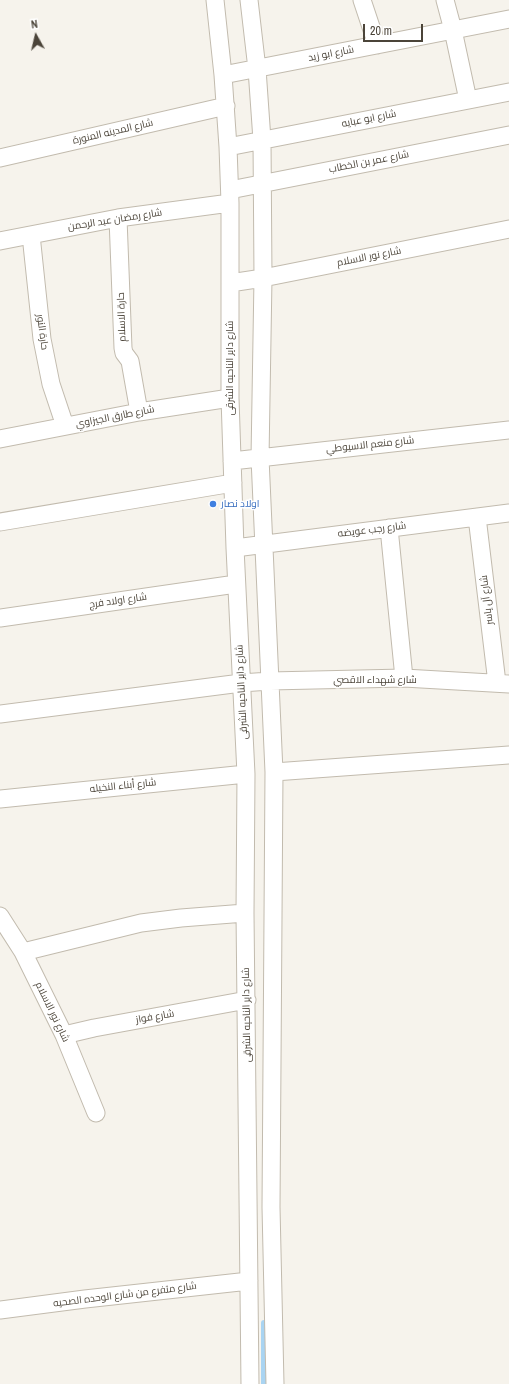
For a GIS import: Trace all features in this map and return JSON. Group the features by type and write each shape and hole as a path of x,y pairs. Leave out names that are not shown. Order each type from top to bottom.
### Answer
{"street":[{"name":"شارع داير الناحيه الشرقى","path":"215,0 226,106 230,197 230,398 236,584 246,774 245,913 250,1384"},
{"path":"249,0 257,69 262,140 263,183 260,458 274,772 271,1207 275,1384"},
{"path":"362,0 377,45"},
{"path":"445,0 454,30 468,100"},
{"name":"شارع ابو زيد","path":"223,75 509,19"},
{"name":"شارع ابو عبايه","path":"228,148 262,140 509,92"},
{"name":"شارع المدينه المنورة","path":"0,158 226,106"},
{"name":"شارع عمر بن الخطاب","path":"230,197 263,183 509,135"},
{"name":"شارع رمضان عبد الرحمن","path":"0,241 230,197"},
{"name":"حارة الاسلام","path":"118,218 123,348 124,353 130,361 139,412"},
{"name":"شارع نور الاسلام","path":"230,283 263,278 509,229"},
{"name":"حارة النور","path":"31,235 42,339 51,384 65,426"},
{"name":"شارع طارق الجيزاوي","path":"0,439 139,412 230,398"},
{"name":"شارع منعم الاسيوطي","path":"232,461 509,430"},
{"path":"0,522 233,483"},
{"name":"شارع رجب عويضه","path":"235,548 509,512"},
{"name":"شارع آل ياسر","path":"477,517 503,683"},
{"path":"390,528 404,678"},
{"name":"شارع اولاد فرج","path":"0,618 236,584"},
{"name":"شارع شهداء الاقصي","path":"0,714 241,683 270,681 404,678 503,683"},
{"path":"274,772 509,755"},
{"name":"شارع أبناء النخيله","path":"0,799 246,774"},
{"path":"23,952 142,923 180,918 245,913"},
{"name":"شارع نور الاسلام","path":"0,916 23,952 64,1035 96,1113"},
{"name":"شارع فواز","path":"64,1035 109,1025 247,1000"},
{"name":"شارع متفرع من شارع الوحده الصحيه","path":"0,1310 249,1281"}],"waterway":[{"path":"264,1323 264,1384"}],"place":[{"name":"اولاد نصار","path":"213,504"}]}
